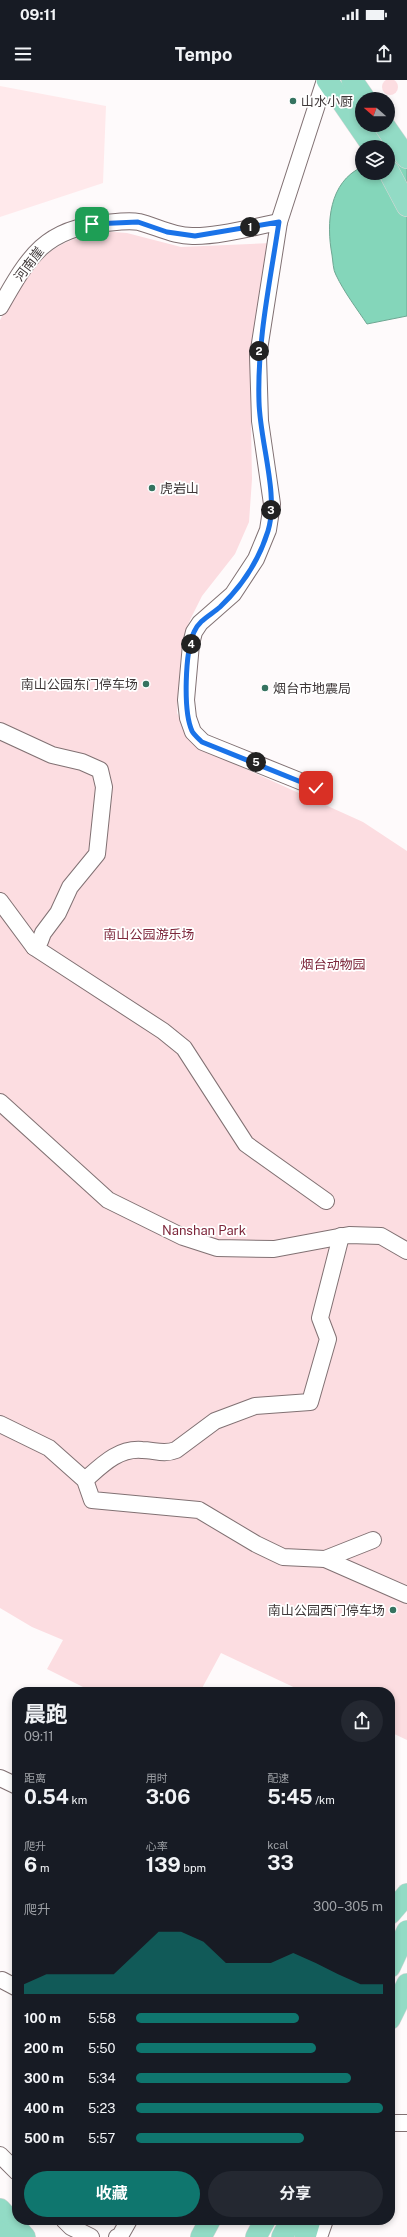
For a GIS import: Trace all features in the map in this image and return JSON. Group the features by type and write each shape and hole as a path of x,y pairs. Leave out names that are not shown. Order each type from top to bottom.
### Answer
{"main road":[{"path":"352,80 361,92"},
{"path":"329,84 368,140"},
{"path":"389,132 407,158"},
{"path":"393,180 407,206"},
{"path":"395,1908 407,1894"},
{"path":"395,1956 407,1931"},
{"path":"395,2009 407,1984"},
{"path":"0,2209 12,2222"},
{"path":"14,2225 25,2237"},
{"path":"201,2237 207,2225"},
{"path":"215,2237 221,2225"},
{"path":"256,2237 262,2225"},
{"path":"282,2237 288,2225"},
{"path":"305,2237 309,2225"},
{"path":"0,2232 4,2237"}],"street":[{"path":"316,788 202,742 193,732 188,718 186,700 194,632 200,623 233,594 256,559 268,530 272,504 260,421 258,356 279,222 329,84"},
{"name":"河南崖","path":"0,307 24,266 44,243 72,229 92,224 138,222 167,232 195,236 279,222"},
{"path":"0,731 52,755 82,762 100,770 104,787 97,854 70,887 58,913 43,933 40,941 34,947"},
{"path":"0,901 34,947 163,1031 184,1048 246,1144 326,1201"},
{"path":"0,1102 108,1200 183,1237 217,1248 274,1249 342,1236 381,1236 407,1251"},
{"path":"85,1480 104,1463 121,1452 142,1450 170,1453 214,1421 255,1406 310,1402 328,1339 320,1318 342,1236"},
{"path":"0,1424 49,1448 85,1480 92,1500 199,1510 256,1544 283,1557 325,1559 407,1595"},
{"path":"325,1559 373,1540"},
{"path":"0,1778 12,1784"},
{"path":"2,1980 12,1985"},
{"path":"395,2123 407,2123"},
{"path":"0,2155 12,2167"},
{"path":"69,2225 90,2237"},
{"path":"117,2237 120,2236 126,2225"},
{"path":"318,2237 323,2225"}],"shaded area":[{"path":"0,86 106,106 103,183 0,217"},
{"path":"407,155 407,316 367,324 343,288 334,271 330,243 330,217 332,205 336,193 343,183 355,171 355,180 395,180 395,158"}],"green space":[{"path":"390,79 396,81 398,87 396,93 384,92 382,87 384,81"},
{"name":"Nanshan Park","path":"101,231 127,233 181,247 271,243 254,343 251,426 252,479 249,522 235,554 202,596 190,620 182,641 177,713 197,747 363,822 407,851 407,1740 395,1734 395,1687 293,1687 221,1653 203,1687 83,1687 47,1669 63,1640 32,1627 0,1608 0,320 19,287 38,262 50,252 80,237"}],"place":[{"name":"山水小厨","path":"293,101"},
{"name":"虎岩山","path":"152,488"},
{"name":"南山公园东门停车场","path":"146,684"},
{"name":"烟台市地震局","path":"265,688"},
{"name":"南山公园西门停车场","path":"393,1610"}],"route":[{"path":"92,224 138,222 167,232 195,236 279,222 258,356 260,421 272,504 268,530 256,559 233,594 200,623 194,632 191,644 186,700 188,718 193,732 202,742 245,758 316,788"}],"park label":[{"name":"南山公园游乐场","path":"149,934"},
{"name":"烟台动物园","path":"333,964"}]}
